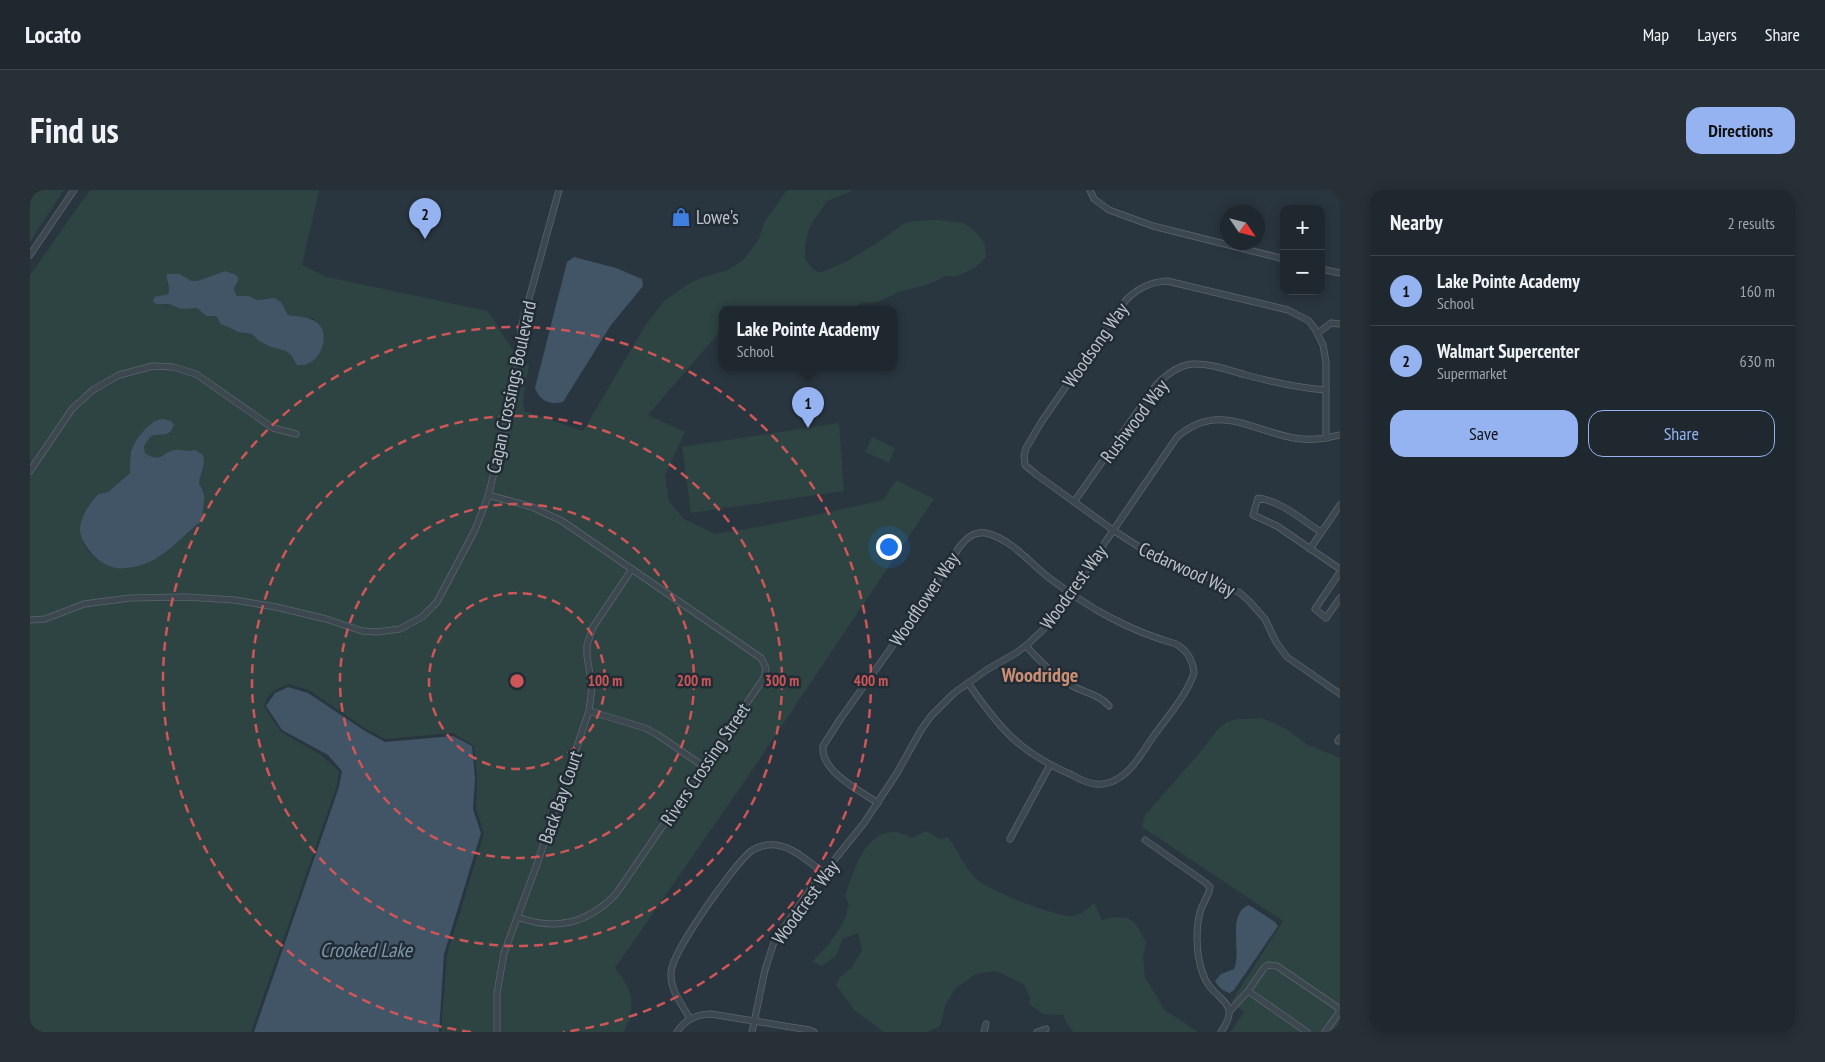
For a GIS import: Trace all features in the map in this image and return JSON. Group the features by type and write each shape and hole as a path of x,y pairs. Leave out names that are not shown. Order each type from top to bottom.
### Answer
{"street":[{"path":"30,255 74,190"},
{"name":"Cagan Crossings Boulevard","path":"30,620 45,619 84,604 130,598 186,597 234,600 267,606 326,619 362,631 377,632 400,629 422,618 437,602 475,530 488,495 515,386 521,328 558,190"},
{"path":"1090,190 1094,198 1110,210 1152,226 1280,258"},
{"path":"1325,269 1340,273"},
{"name":"Woodsong Way","path":"1113,530 1026,467 1024,456 1026,448 1042,421 1126,300 1141,288 1157,282 1167,281 1214,291 1292,312 1309,321 1318,333"},
{"path":"1326,438 1326,362 1323,345 1318,333 1331,323 1340,324"},
{"name":"Rushwood Way","path":"1074,502 1156,385 1178,369 1193,364 1217,366 1295,387 1326,390"},
{"path":"30,471 72,409 93,390 120,375 153,366 173,367 196,374 273,428 296,434"},
{"name":"Woodcrest Way","path":"752,1032 771,948 784,926 848,845 878,803 912,744 931,716 948,698 1026,646 1050,623 1172,443 1194,425 1217,419 1243,424 1292,438 1340,436"},
{"name":"Rivers Crossing Street","path":"488,495 532,507 562,521 761,658 766,668 764,678 616,894 604,907 589,917 558,923 533,923 517,917"},
{"path":"1321,532 1290,511 1258,498 1253,515 1277,526 1340,570 1316,608 1326,618 1340,598"},
{"path":"1310,549 1340,505"},
{"name":"Cedarwood Way","path":"1113,530 1153,556 1220,582 1240,593 1265,619 1281,650 1287,657 1340,694"},
{"name":"Woodflower Way","path":"878,803 835,773 825,760 823,746 840,718 926,599 966,538 985,533 999,539 1014,548 1048,577 1089,606 1119,623 1182,648 1190,656 1194,673 1179,701 1135,764 1116,780 1109,783 1096,784 1086,782 1050,765 1023,747 1006,733 968,683"},
{"name":"Back Bay Court","path":"497,1032 497,993 504,953 589,711 592,687 587,645 593,627 632,569"},
{"path":"1026,646 1057,676 1076,688 1100,697 1109,706"},
{"path":"589,711 645,728 704,766"},
{"path":"1010,838 1050,765"},
{"path":"1145,840 1208,885 1210,890 1201,909 1198,925 1200,965 1207,984 1228,1005 1230,1011 1228,1021 1221,1032"},
{"path":"690,1019 676,994 670,975 674,960 708,907 742,860 750,852 762,846 783,846 824,873"},
{"path":"1230,1011 1248,991 1264,968 1268,965 1277,966 1340,1010 1325,1032"},
{"path":"1248,991 1307,1032"},
{"path":"676,1032 690,1019 696,1016 711,1014 814,1032"},
{"path":"984,1032 986,1024"},
{"path":"1037,1032 1046,1029"}],"green space":[{"path":"30,190 64,190 30,242"},
{"path":"90,190 319,190 302,265 327,277 488,311 522,364 529,365 523,399 524,411 583,431 645,326 664,301 687,285 701,278 728,270 744,259 759,239 764,223 787,190 854,190 827,201 810,226 805,244 805,259 818,272 846,262 905,223 937,220 964,223 976,232 985,245 986,257 976,267 956,276 946,276 932,283 899,292 878,302 862,303 856,306 719,306 719,333 648,415 685,432 665,475 669,501 684,519 715,534 769,525 883,500 896,480 934,499 747,778 615,968 626,984 632,1006 624,1032 441,1032 447,954 484,834 476,809 477,778 474,746 453,733 385,739 366,729 309,690 288,684 270,695 264,707 281,732 320,754 339,771 337,786 251,1032 30,1032 30,275","holes":["225,271 234,274 238,278 233,289 237,296 249,296 257,300 273,298 281,302 288,315 314,319 321,326 292,359 291,355 286,351 271,347 259,341 252,334 238,332 220,322 216,316 206,316 197,308 165,305 159,296 168,294 170,290 167,283 180,274 191,281 197,281","162,419 167,434 151,436 144,446 145,453 150,456 160,457 175,450 191,451 202,472 199,484 204,489 203,520 172,547 116,568 102,562 89,552 82,538 83,522 89,506 97,494 108,492 130,473 130,465"]},
{"path":"839,423 844,491 691,513 682,447"},
{"path":"872,437 895,448 889,463 865,452"},
{"path":"1262,718 1286,729 1308,745 1340,758 1340,1032 1230,1032 1244,1012 1231,1002 1283,921 1142,827 1145,815 1218,729 1227,722 1237,719"},
{"path":"926,831 940,839 948,837 979,881 1009,897 1052,912 1072,916 1084,911 1094,902 1102,920 1114,917 1128,918 1136,924 1146,942 1143,958 1145,977 1165,1010 1198,1032 1073,1032 1064,1015 1043,1014 1029,1004 1030,999 1025,985 996,971 976,974 955,989 945,1006 940,1026 927,1032 884,1032 854,1010 836,985 840,977 851,968 862,951 858,933 843,939 836,956 822,966 812,962 829,944 843,923 849,906 845,895 857,864 868,845 885,833 897,832 912,838"}],"water":[{"path":"574,257 616,268 642,279 643,286 611,325 563,402 553,403 542,399 535,388 567,262"},
{"path":"225,271 238,277 234,288 237,296 249,296 257,300 274,298 281,302 288,315 315,321 320,326 324,340 318,355 305,365 297,365 286,351 259,341 252,334 238,332 221,324 216,316 206,316 197,308 181,309 169,304 156,304 153,301 155,297 168,294 167,274 180,274 191,281 197,281"},
{"path":"162,419 171,421 174,425 172,429 165,434 151,436 144,446 145,453 159,457 175,450 195,450 203,455 204,459 199,484 204,493 203,520 168,551 152,560 130,568 111,566 92,554 83,542 80,528 82,519 89,505 98,494 108,492 130,473 132,448 147,427"},
{"name":"Crooked Lake","path":"288,687 308,693 385,742 453,736 472,746 475,778 473,809 481,833 444,954 439,1032 254,1032 339,787 342,771 328,755 282,730 266,706 275,693"},
{"path":"1249,905 1278,926 1234,990 1230,993 1221,989 1215,981 1221,974 1234,969 1238,916 1242,909"}],"place":[{"name":"Lowe's","path":"681,217"},
{"name":"Walmart Supercenter","path":"425,239"},
{"name":"Lake Pointe Academy","path":"808,428"}],"district":[{"name":"Woodridge","path":"1040,675"}]}
